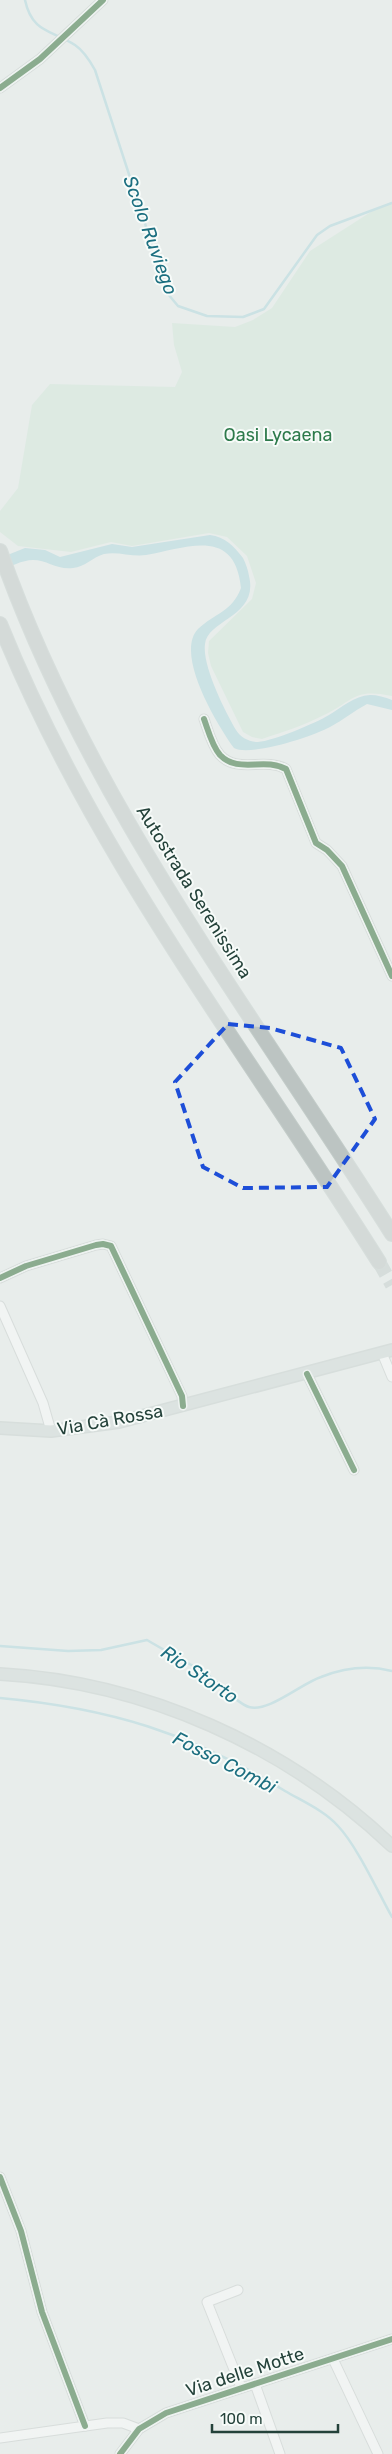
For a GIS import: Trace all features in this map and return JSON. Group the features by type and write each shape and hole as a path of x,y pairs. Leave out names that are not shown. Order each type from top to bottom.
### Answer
{"highway":[{"name":"Autostrada Serenissima","path":"0,551 11,581 69,714 135,837 392,1234"},
{"path":"0,624 46,727 112,851 150,913 327,1179 379,1262"}],"main road":[{"name":"Via Cà Rossa","path":"0,1428 51,1431 118,1422 307,1374 387,1351"},
{"path":"0,1674 45,1678 100,1688 190,1717 248,1743 298,1772 339,1801 392,1846"}],"street":[{"path":"0,88 56,45 103,0"},
{"path":"204,719 219,754 227,760 238,765 267,762 278,764 286,769 316,843 327,850 342,866 392,976"},
{"path":"0,1278 26,1266 96,1245 111,1246 182,1396 183,1406"},
{"path":"0,1306 43,1403 51,1431"},
{"path":"387,1351 392,1377"},
{"path":"307,1374 354,1470"},
{"path":"0,2177 21,2231 42,2312 84,2426"},
{"path":"238,2290 207,2302 242,2387"},
{"name":"Via delle Motte","path":"120,2454 139,2428 166,2413 392,2339"},
{"path":"333,2359 378,2454"},
{"path":"256,2384 280,2454"},
{"path":"0,2438 108,2422 123,2423 139,2428"}],"highlighted area":[{"path":"228,1024 270,1028 341,1048 375,1119 327,1187 243,1188 203,1167 175,1082"}],"green space":[{"name":"Oasi Lycaena","path":"392,202 392,696 369,693 355,697 334,710 302,725 262,739 252,737 243,732 211,666 208,653 209,641 252,599 256,583 247,556 227,537 209,533 132,546 111,542 71,552 18,546 0,532 0,511 18,488 32,405 50,384 175,387 182,372 174,345 172,323 235,327 253,320 272,308 310,251 377,208"}],"water":[{"path":"210,535 225,540 236,550 243,558 249,576 250,590 247,600 240,609 208,636 205,644 207,664 215,688 231,722 242,737 255,742 274,738 315,722 343,705 364,696 375,695 392,700 392,710 367,704 330,727 297,740 253,750 234,748 218,724 201,690 191,655 192,640 198,629 228,607 241,588 237,568 229,556 219,548 192,546 146,555 109,553 100,555 81,566 73,568 62,568 38,560 29,560 0,570 0,558 25,548 45,550 60,557 112,544 132,547"}],"waterway":[{"name":"Scolo Ruviego","path":"25,0 28,11 38,25 78,47 95,70 168,294 178,306 207,316 243,317 264,309 317,235 330,226 392,203"},
{"name":"Rio Storto","path":"0,1646 68,1651 101,1650 147,1640 207,1674 244,1705 257,1708 275,1702 313,1680 338,1671 356,1668 392,1671"},
{"name":"Fosso Combi","path":"0,1698 40,1702 148,1726 216,1753 250,1771 320,1811 338,1826 360,1857 392,1917"}],"tunnel":[{"path":"379,1262 392,1285"}],"cycle path":[{"path":"0,88 40,59 103,0"},
{"path":"204,719 210,738 220,755 227,761 243,765 269,764 286,769 316,843 327,850 342,866 392,976"},
{"path":"0,1278 26,1266 96,1245 111,1246 182,1396 183,1406"},
{"path":"307,1374 354,1470"},
{"path":"0,2177 21,2231 42,2312 85,2426"},
{"path":"120,2454 139,2429 166,2413 392,2339"}]}
